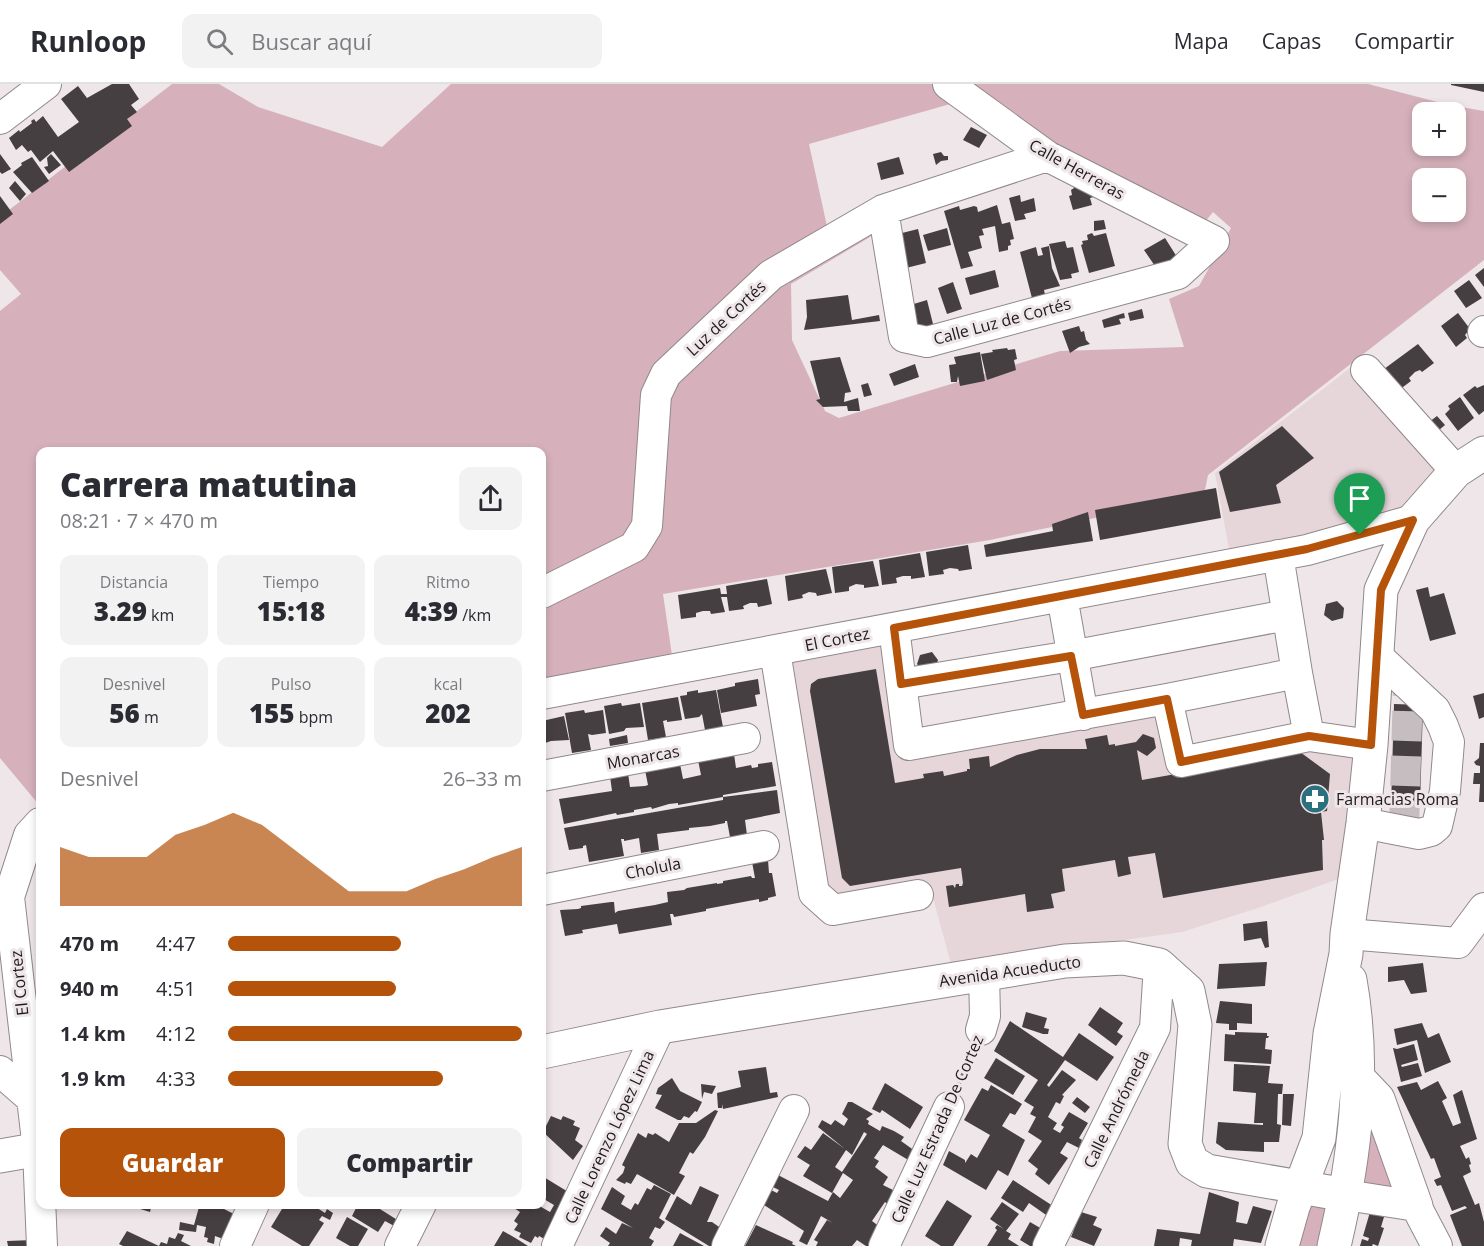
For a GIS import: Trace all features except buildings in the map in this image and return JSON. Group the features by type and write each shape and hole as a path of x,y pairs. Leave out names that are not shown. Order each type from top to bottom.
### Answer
{"main road":[{"path":"1282,1246 1293,1207 1319,1138 1330,1034 1346,944 1363,823 1371,745 1381,590 1413,520 1456,471 1484,453"},
{"path":"1334,1246 1354,1149 1359,1079 1354,1003 1346,944"},
{"name":"Avenida Acueducto","path":"546,1051 660,1027 1065,961 1124,958 1159,965"},
{"path":"1159,965 1188,991 1195,1025 1185,1144 1192,1162 1207,1171 1346,1195"},
{"path":"1359,1079 1378,1099 1416,1206"},
{"path":"0,1156 36,1150"}],"street":[{"path":"0,119 46,84"},
{"name":"Calle Herreras","path":"948,84 1047,156 1214,241"},
{"name":"Luz de Cortés","path":"546,591 634,547 648,526 657,395 666,374 771,275 883,210 1047,156"},
{"name":"Calle Luz de Cortés","path":"883,210 904,337 927,342 1178,274 1214,241"},
{"path":"1366,370 1456,471"},
{"name":"El Cortez","path":"546,693 1278,555 1413,520"},
{"path":"1278,555 1309,736"},
{"path":"1062,596 1083,715"},
{"path":"901,684 1071,656 1287,615"},
{"path":"894,628 909,745 1083,715 1297,673"},
{"path":"775,651 814,893 833,910 918,895"},
{"path":"1363,823 1419,834 1431,831 1437,826 1445,791 1449,742 1435,710 1376,655"},
{"path":"1167,699 1181,762 1309,736 1371,745"},
{"name":"Monarcas","path":"546,775 745,738"},
{"name":"El Cortez","path":"36,827 29,835 9,897 33,1030 32,1099 36,1128"},
{"name":"Cholula","path":"546,889 764,846"},
{"path":"1346,944 1458,943 1484,908"},
{"name":"Calle Andrómeda","path":"1048,1246 1155,1028 1159,965"},
{"name":"Calle Luz Estrada De Cortez","path":"981,1030 985,1016 984,974"},
{"name":"Calle Lorenzo López Lima","path":"557,1246 660,1027"},
{"path":"0,1071 32,1099"},
{"name":"Calle Luz Estrada De Cortez","path":"884,1246 949,1107"},
{"path":"727,1246 795,1110"},
{"path":"1346,1195 1416,1206 1437,1246"},
{"name":"El Cortez","path":"41,1209 42,1246"},
{"path":"235,1246 252,1209"},
{"path":"400,1246 419,1209"}],"path":[{"name":"Calle Luz Estrada De Cortez","path":"949,1107 981,1030"}],"shaded area":[{"path":"172,84 219,84 258,107 382,147 451,84 1368,84 1437,102 1412,102 1412,156 1466,156 1466,108 1484,111 1484,260 1208,475 1204,495 990,540 663,594 674,669 546,693 546,447 36,447 36,801 0,758 0,311 21,294 0,270 0,217","holes":["968,99 1197,232 1213,212 1231,228 1199,286 1169,299 1184,347 1060,351 839,418 825,411 792,340 791,284 870,237 866,220 830,240 809,144"]},
{"path":"1354,365 1445,467 1407,510 1230,554 1215,473"},
{"path":"890,638 906,750 1163,703 1179,769 1308,742 1356,751 1341,878 1182,932 951,964 929,883 839,900 825,885 780,659"},
{"path":"1368,1105 1407,1195 1365,1186"},
{"path":"1312,1207 1332,1209 1326,1246 1287,1246 1307,1209"}],"tunnel":[{"path":"1404,831 1408,687"}],"place":[{"name":"Farmacias Roma","path":"1315,799"}],"route":[{"path":"1413,520 1381,590 1371,745 1309,736 1181,762 1167,699 1083,715 1071,656 901,684 894,628 1307,549 1360,535 1413,520"}]}
